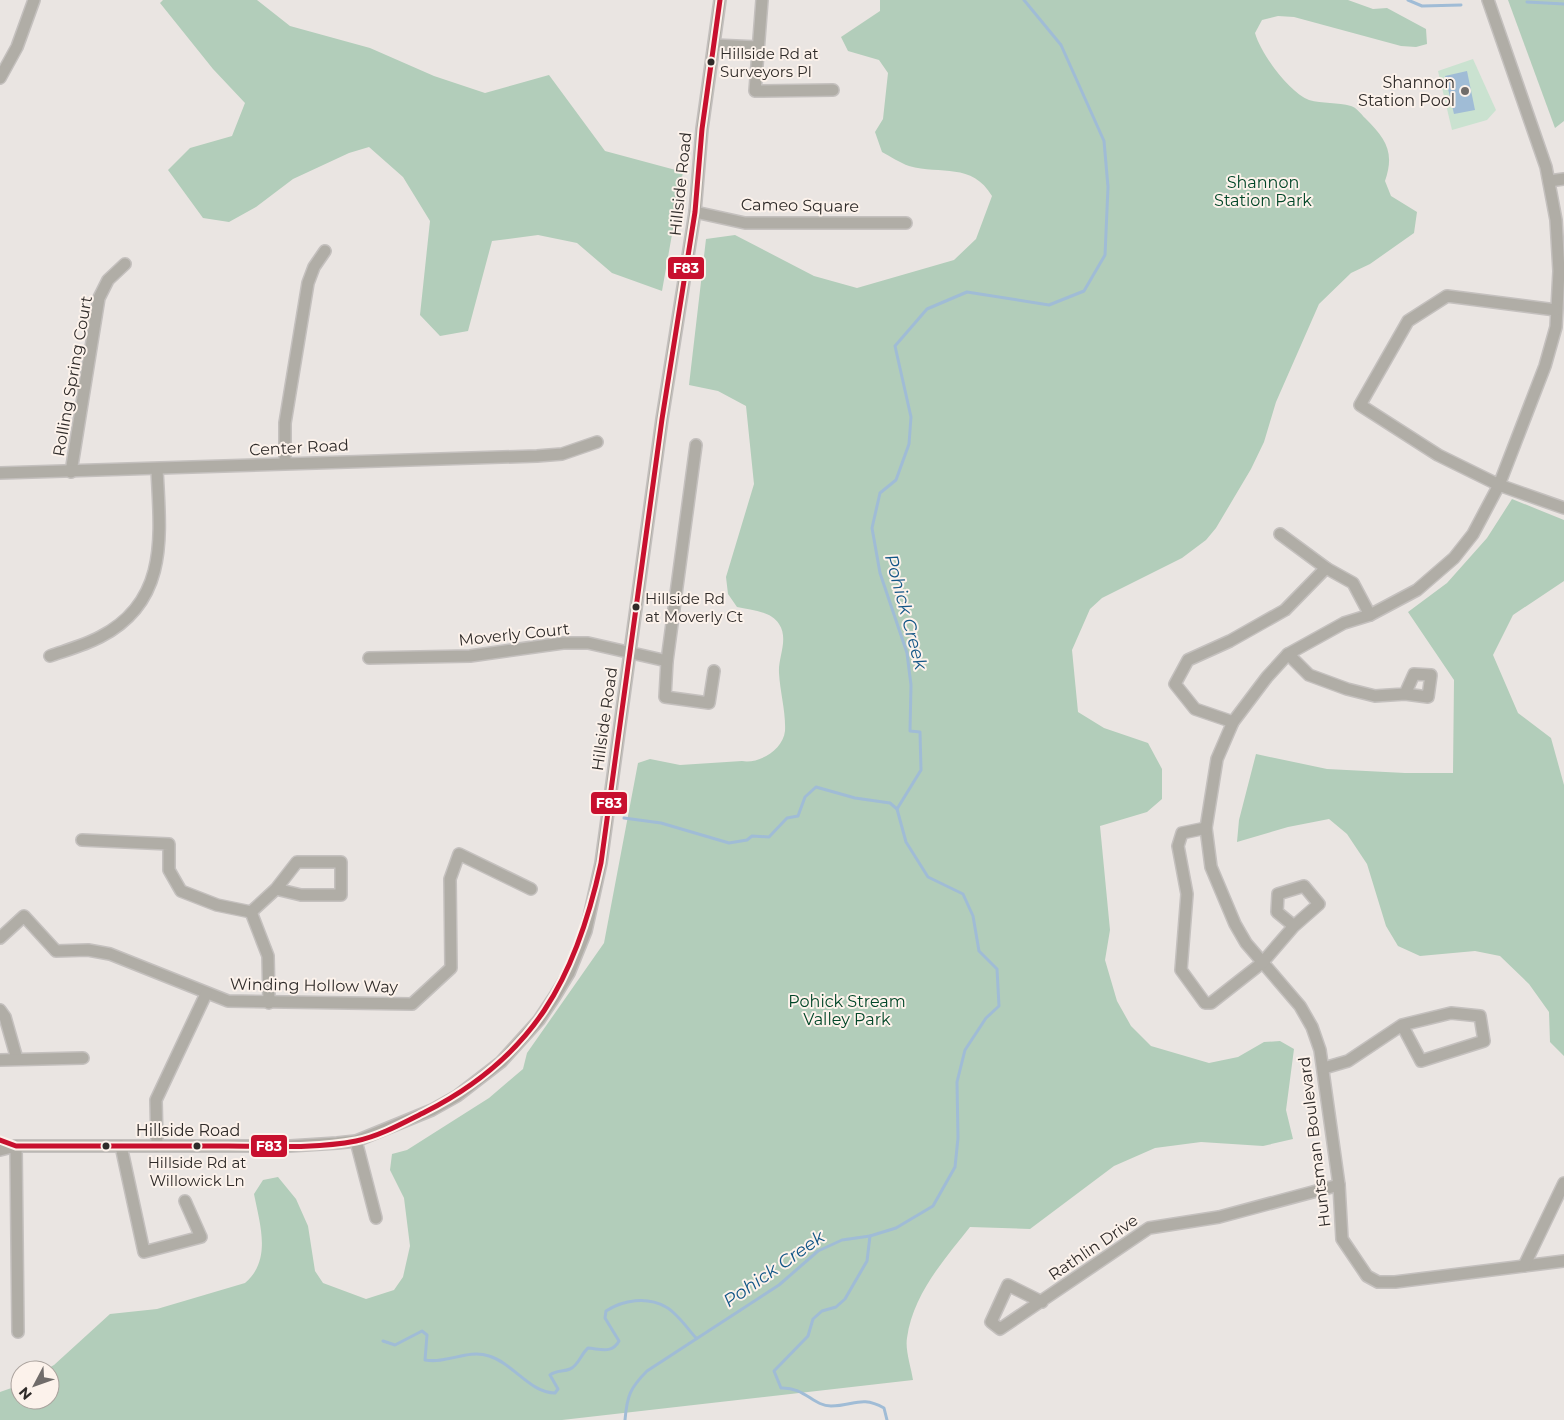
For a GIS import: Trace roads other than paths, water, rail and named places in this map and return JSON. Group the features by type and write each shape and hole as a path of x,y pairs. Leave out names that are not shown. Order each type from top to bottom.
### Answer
{"street":[{"path":"0,78 17,47 34,0"},
{"name":"Hillside Road","path":"0,1150 16,1146 290,1146 356,1141 432,1110 480,1079 520,1042 560,988 578,953 597,888 679,304 695,212 702,129 720,0"},
{"path":"762,0 755,92 832,90"},
{"name":"Huntsman Boulevard","path":"1488,0 1528,111 1549,181 1558,244 1556,310 1560,328 1499,486 1473,534 1454,558 1417,590 1370,615 1344,623 1288,654 1267,677 1233,722 1218,759 1206,828 1211,866 1224,903 1246,944 1300,1006 1317,1040 1324,1068 1339,1185 1342,1239 1367,1276 1378,1282 1395,1282 1524,1266"},
{"path":"714,45 758,47"},
{"path":"1549,181 1564,179"},
{"name":"Cameo Square","path":"695,212 745,223 906,223"},
{"path":"285,462 285,422 308,283 314,267 326,251"},
{"name":"Rolling Spring Court","path":"71,472 99,298 108,280 125,264"},
{"path":"1556,310 1447,296 1408,321 1360,405 1438,455 1499,486 1564,508"},
{"name":"Center Road","path":"0,473 157,469 285,462 537,456 562,454 597,442"},
{"path":"696,445 667,660 665,697 709,703 714,671"},
{"path":"50,656 100,637 130,615 144,595 156,570 159,551 157,469"},
{"path":"1280,534 1326,568 1353,583 1370,615"},
{"path":"1233,722 1196,709 1175,684 1188,660 1230,641 1285,610 1326,568"},
{"name":"Moverly Court","path":"369,658 470,656 563,643 588,643 667,660"},
{"path":"1288,654 1308,676 1375,696 1405,694"},
{"path":"1206,828 1184,832 1179,837 1178,846 1187,894 1181,970 1186,980 1208,1004 1262,963 1294,926"},
{"path":"82,840 169,844 169,870 181,891 217,905 251,912"},
{"name":"Winding Hollow Way","path":"0,938 24,916 56,951 88,950 110,954 206,994 228,1001 412,1004 451,968 450,879 459,854 531,889"},
{"path":"251,912 276,889 297,862 341,862 341,895 301,895 276,889"},
{"path":"251,912 268,956 269,1003"},
{"path":"157,1146 156,1100 206,994"},
{"path":"0,1010 5,1018 16,1059"},
{"path":"1324,1068 1348,1061 1402,1025 1450,1013 1480,1016 1484,1041 1421,1061 1402,1025"},
{"path":"0,1060 83,1058"},
{"name":"Hillside Road","path":"0,1140 16,1146"},
{"path":"356,1141 376,1218"},
{"path":"16,1146 18,1332"},
{"path":"121,1146 144,1252 201,1237 185,1200"},
{"path":"1524,1266 1564,1183"},
{"name":"Rathlin Drive","path":"1042,1302 1149,1228 1219,1217 1339,1185"},
{"path":"1524,1266 1564,1261"}],"water":[{"path":"1467,71 1475,110 1454,114 1445,76"}],"waterway":[{"name":"Pohick Creek","path":"625,1420 630,1393 647,1371 779,1285 818,1251 842,1240 870,1236 896,1228 933,1206 955,1167 958,1138 957,1082 965,1050 986,1018 999,1006 997,969 979,951 973,916 963,894 928,877 906,842 897,809 921,770 920,732 910,731 911,685 907,653 880,573 872,528 880,493 896,480 909,444 911,417 895,346 927,309 967,292 1049,305 1084,291 1105,255 1108,187 1104,141 1061,45 1024,0"},
{"path":"1408,0 1422,6 1461,5"},
{"path":"1527,2 1564,4"},
{"path":"624,818 661,823 729,843 747,840 752,836 769,837 787,818 798,816 805,797 816,787 855,798 890,803 897,809"},
{"path":"870,1236 867,1261 845,1299 836,1307 822,1311 813,1319 808,1336 774,1371 781,1388 796,1390 825,1405 839,1406 858,1402 876,1404 884,1408 887,1420"},
{"path":"383,1341 395,1345 422,1331 427,1335 425,1360 433,1361 473,1354 489,1356 506,1365 529,1383 546,1392 555,1393 558,1389 550,1375 573,1367 588,1348 606,1350 613,1348 619,1341 605,1318 606,1311 620,1304 635,1301 651,1301 666,1307 682,1321 696,1338"}],"place":[{"name":"Hillside Rd at Surveyors Pl","path":"711,62"},
{"name":"Shannon Station Pool","path":"1465,91"},
{"name":"Hillside Rd at Moverly Ct","path":"636,607"},
{"name":"Hillside Rd at Willowick Ln","path":"197,1146"}],"park label":[{"name":"Shannon Station Park","path":"1263,191"},
{"name":"Pohick Stream Valley Park","path":"847,1010"}]}
